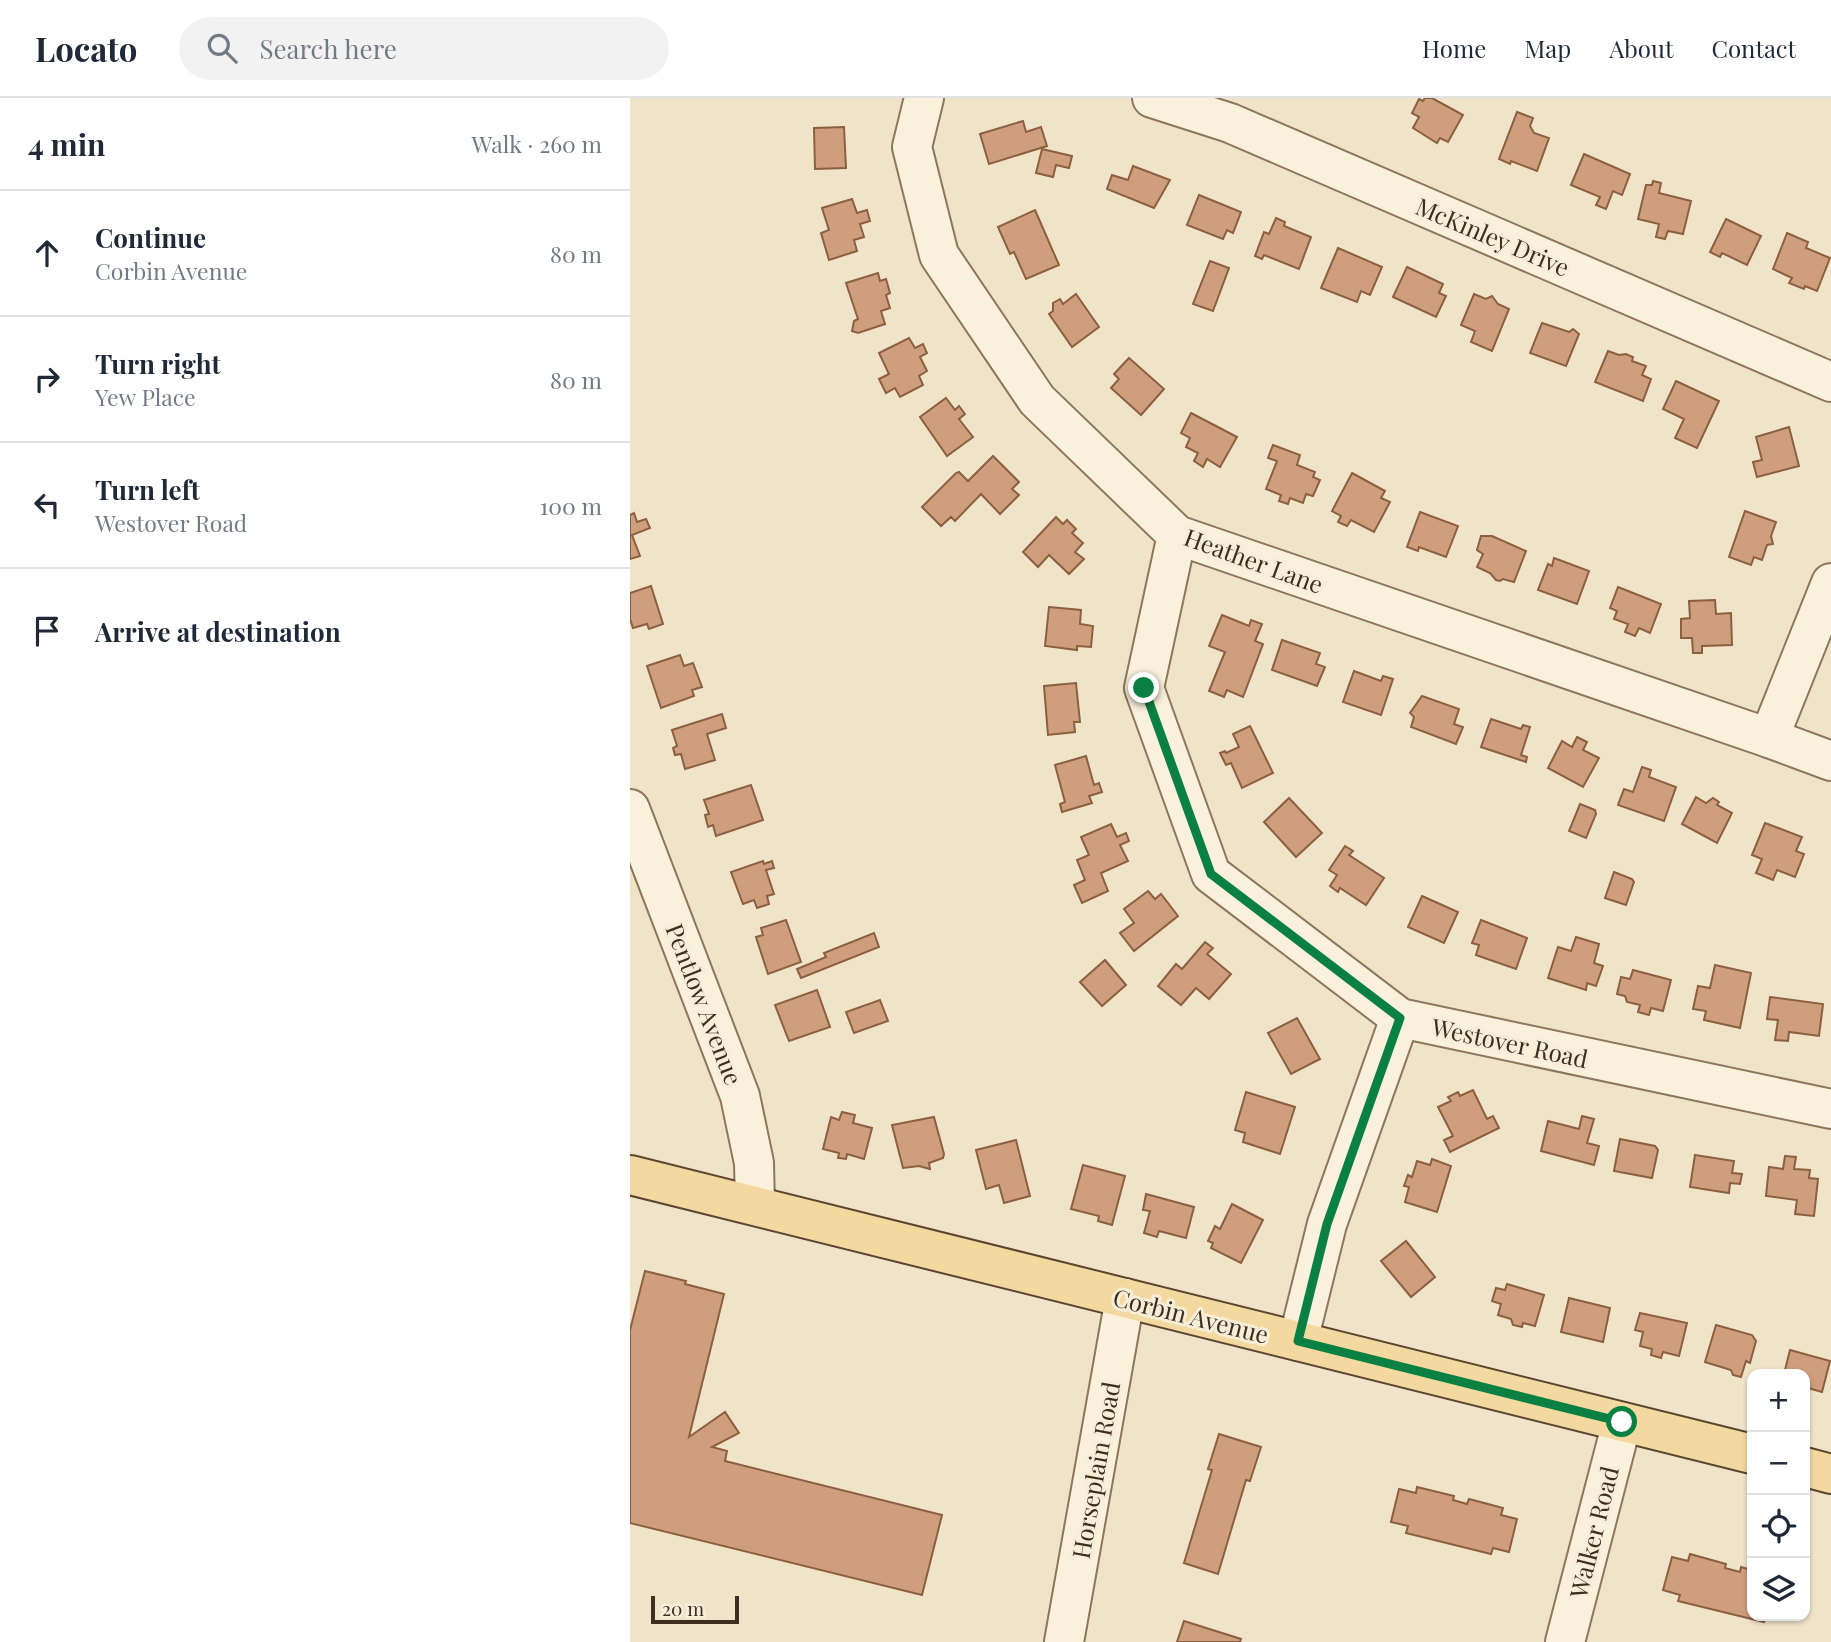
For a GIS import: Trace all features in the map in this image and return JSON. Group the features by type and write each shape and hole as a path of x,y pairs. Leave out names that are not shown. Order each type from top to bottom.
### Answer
{"main road":[{"name":"Corbin Avenue","path":"630,1175 1747,1453"},
{"path":"1810,1468 1831,1474"}],"street":[{"name":"Heather Lane","path":"924,98 912,148 939,255 1037,400 1177,535 1831,761"},
{"name":"McKinley Drive","path":"1152,98 1234,111 1831,382"},
{"name":"Westover Road","path":"1177,535 1144,688 1211,874 1400,1018 1831,1109"},
{"path":"1769,738 1831,583"},
{"name":"Pentlow Avenue","path":"630,809 740,1096 754,1163 755,1205"},
{"path":"1298,1341 1327,1224 1400,1018"},
{"name":"Horseplain Road","path":"1064,1642 1125,1298"},
{"name":"Walker Road","path":"1565,1642 1622,1422"}],"building":[{"path":"1425,98 1432,98 1463,115 1448,142 1440,138 1437,143 1413,128 1419,117 1412,113 1419,99 1423,101"},
{"path":"1517,112 1533,118 1530,126 1534,133 1549,138 1537,171 1499,159"},
{"path":"1023,121 1026,132 1041,127 1047,146 989,164 980,134"},
{"path":"844,127 846,168 815,169 814,128"},
{"path":"1042,149 1072,156 1069,168 1056,165 1053,177 1036,173"},
{"path":"1584,154 1630,174 1622,195 1613,191 1606,209 1596,205 1600,197 1571,185"},
{"path":"1133,166 1170,180 1154,208 1107,189 1112,175 1128,180"},
{"path":"1653,181 1661,183 1659,193 1691,201 1683,234 1668,231 1665,239 1656,237 1659,224 1638,219 1646,185 1652,185"},
{"path":"1199,195 1241,212 1233,233 1227,230 1223,239 1187,225"},
{"path":"852,199 857,213 867,210 870,221 860,224 864,237 854,240 857,251 829,260 821,233 829,230 822,208"},
{"path":"1035,210 1059,265 1026,279 1014,252 1010,254 998,227"},
{"path":"1276,218 1285,222 1284,226 1311,237 1299,269 1264,255 1262,259 1255,256 1264,232 1269,234"},
{"path":"1726,219 1761,236 1747,265 1722,253 1720,257 1710,252"},
{"path":"1787,233 1808,242 1806,248 1830,258 1817,291 1789,283 1792,278 1773,269"},
{"path":"1338,248 1382,267 1370,295 1361,291 1357,302 1321,288"},
{"path":"1210,261 1229,268 1213,311 1193,304"},
{"path":"1407,267 1443,284 1439,293 1446,296 1436,317 1393,297"},
{"path":"878,273 880,281 886,279 890,293 886,295 890,308 881,311 885,324 858,333 852,331 854,321 858,319 846,283"},
{"path":"1076,294 1099,327 1072,347 1049,314 1053,311 1053,303 1060,299 1063,304"},
{"path":"1474,294 1486,299 1492,296 1498,304 1509,309 1492,351 1471,342 1475,331 1461,325"},
{"path":"1542,323 1569,332 1573,329 1579,334 1566,366 1530,353"},
{"path":"909,338 915,348 923,344 927,353 920,357 927,371 919,376 923,385 900,397 895,388 886,393 879,379 889,374 879,353"},
{"path":"1608,351 1619,355 1626,354 1633,357 1632,361 1646,366 1642,375 1651,379 1643,401 1595,382"},
{"path":"1129,358 1164,389 1141,415 1111,388 1119,379 1114,374"},
{"path":"1676,381 1719,401 1697,448 1675,438 1684,419 1663,409"},
{"path":"946,398 955,410 959,406 965,414 959,419 973,437 947,456 920,417"},
{"path":"1191,413 1237,437 1220,467 1207,459 1203,467 1194,461 1198,453 1186,447 1190,438 1181,433"},
{"path":"1789,427 1799,466 1757,477 1753,462 1762,460 1756,437"},
{"path":"1273,445 1300,455 1297,465 1315,472 1313,477 1320,480 1313,496 1306,494 1303,503 1290,498 1288,504 1279,501 1281,495 1266,489 1277,461 1268,458"},
{"path":"993,456 1019,482 1012,489 1019,495 1000,514 981,494 955,521 951,517 941,526 922,507 956,473 959,472 968,481"},
{"path":"1352,473 1385,491 1381,498 1390,502 1374,532 1351,520 1347,526 1338,522 1341,516 1332,511"},
{"path":"1745,511 1776,522 1771,536 1773,544 1767,545 1762,560 1754,557 1751,565 1729,557"},
{"path":"1420,512 1458,526 1446,557 1419,547 1418,551 1407,547"},
{"path":"634,513 637,522 646,519 650,528 632,535 640,556 630,559 630,515"},
{"path":"1056,517 1063,524 1067,520 1076,529 1072,533 1083,543 1075,552 1084,559 1069,574 1049,555 1038,567 1023,552"},
{"path":"1481,536 1492,536 1526,551 1514,582 1496,580 1490,573 1477,567 1483,554 1477,550"},
{"path":"1554,558 1589,571 1577,604 1538,590 1548,564 1552,566"},
{"path":"651,586 663,624 649,629 647,624 633,628 630,619 630,593"},
{"path":"1618,587 1661,604 1650,633 1639,628 1635,636 1625,632 1628,624 1614,619 1617,611 1610,608"},
{"path":"1715,600 1716,614 1731,613 1732,645 1702,646 1702,653 1693,653 1692,638 1681,638 1681,619 1690,618 1689,601"},
{"path":"1049,607 1081,610 1080,624 1093,626 1091,647 1077,646 1077,650 1045,646"},
{"path":"1222,615 1249,626 1251,620 1262,624 1255,641 1263,644 1243,697 1227,690 1224,697 1209,691 1225,652 1209,646"},
{"path":"1282,640 1320,653 1316,664 1325,667 1317,686 1272,670"},
{"path":"680,655 684,666 693,663 702,687 692,690 694,696 661,708 647,666"},
{"path":"1354,671 1381,681 1383,676 1393,679 1381,715 1343,702"},
{"path":"1076,683 1080,722 1074,722 1075,732 1048,735 1044,686"},
{"path":"1422,696 1459,709 1454,724 1463,727 1456,744 1411,727 1414,717 1410,713"},
{"path":"722,714 726,728 707,734 715,760 685,769 681,754 675,755 673,748 677,746 672,730"},
{"path":"1491,719 1521,729 1523,725 1530,727 1521,755 1527,757 1526,762 1481,747"},
{"path":"1250,726 1273,773 1242,788 1231,763 1226,765 1220,753 1239,747 1233,734"},
{"path":"1577,737 1587,742 1583,750 1599,758 1583,787 1548,768 1562,741 1572,747"},
{"path":"1086,756 1094,785 1099,783 1102,792 1089,796 1092,803 1062,812 1060,804 1065,802 1055,765"},
{"path":"1642,767 1651,770 1649,777 1676,787 1664,821 1618,805 1624,789 1633,792"},
{"path":"751,785 763,820 716,836 713,825 708,827 705,815 709,814 704,800"},
{"path":"1696,797 1706,803 1713,798 1719,802 1717,805 1732,813 1717,843 1682,824"},
{"path":"1289,798 1322,833 1296,857 1264,822"},
{"path":"1580,804 1595,810 1596,814 1586,838 1569,831"},
{"path":"1765,823 1802,837 1796,851 1804,854 1795,877 1777,870 1773,880 1756,873 1762,859 1752,855"},
{"path":"1111,824 1117,837 1126,833 1129,841 1120,845 1128,861 1101,873 1108,891 1082,903 1074,885 1085,880 1077,860 1089,855 1081,837"},
{"path":"1345,846 1353,851 1349,855 1384,878 1366,905 1340,888 1338,892 1330,886 1337,875 1329,870"},
{"path":"763,861 764,864 772,861 774,868 766,870 774,894 767,896 769,904 757,908 754,900 743,904 731,872"},
{"path":"1614,872 1634,882 1626,905 1605,898"},
{"path":"1148,891 1155,899 1161,894 1178,916 1134,951 1120,933 1134,923 1124,909"},
{"path":"1422,896 1458,912 1444,943 1408,927"},
{"path":"786,920 801,962 768,974 756,937 763,935 761,928"},
{"path":"1481,920 1527,938 1516,969 1476,955 1479,945 1472,943"},
{"path":"874,933 879,947 801,978 797,969 826,957 824,953"},
{"path":"1576,937 1599,944 1594,963 1603,966 1596,986 1587,983 1586,990 1548,978 1558,947 1571,951"},
{"path":"1205,942 1213,948 1207,954 1231,974 1209,999 1196,988 1181,1005 1158,986 1176,964 1182,969"},
{"path":"1105,960 1126,985 1102,1006 1080,982"},
{"path":"1715,965 1751,973 1740,1028 1704,1020 1706,1011 1693,1009 1698,986 1710,988"},
{"path":"1633,970 1671,980 1663,1011 1651,1008 1649,1015 1638,1012 1640,1005 1627,1002 1625,996 1617,994 1621,977 1630,979"},
{"path":"817,990 830,1027 789,1041 775,1005"},
{"path":"1770,997 1823,1004 1819,1036 1789,1032 1788,1041 1775,1040 1778,1020 1767,1019"},
{"path":"880,1000 888,1021 854,1033 846,1012"},
{"path":"1297,1018 1320,1059 1291,1074 1268,1033"},
{"path":"1473,1090 1487,1119 1493,1116 1499,1128 1450,1152 1444,1140 1453,1136 1438,1107 1451,1101 1448,1097 1458,1092 1460,1096"},
{"path":"1246,1092 1295,1107 1280,1154 1243,1142 1245,1133 1235,1130"},
{"path":"842,1112 855,1115 853,1123 872,1128 864,1159 847,1154 846,1159 838,1158 839,1153 823,1149 831,1117 839,1120"},
{"path":"1582,1116 1594,1119 1587,1143 1599,1146 1594,1165 1541,1151 1548,1121 1579,1129"},
{"path":"934,1117 943,1158 929,1163 930,1169 919,1166 903,1168 892,1125"},
{"path":"1620,1139 1655,1146 1658,1150 1652,1178 1614,1171"},
{"path":"1016,1140 1030,1196 1004,1203 999,1185 986,1189 976,1150"},
{"path":"1695,1155 1734,1161 1732,1173 1742,1174 1740,1184 1730,1183 1729,1193 1690,1187"},
{"path":"1785,1156 1796,1157 1794,1169 1810,1170 1809,1178 1818,1179 1814,1216 1795,1214 1797,1200 1766,1196 1769,1167 1783,1169"},
{"path":"1432,1159 1451,1166 1437,1212 1405,1202 1409,1187 1404,1186 1408,1175 1412,1177 1417,1161 1430,1165"},
{"path":"1083,1165 1125,1176 1112,1225 1098,1221 1099,1216 1071,1209"},
{"path":"1146,1194 1194,1207 1186,1238 1159,1231 1157,1237 1144,1233 1150,1211 1143,1210"},
{"path":"1232,1204 1263,1220 1241,1263 1211,1248 1213,1243 1208,1241 1215,1226 1220,1229"},
{"path":"1406,1241 1435,1277 1411,1297 1381,1261"},
{"path":"645,1271 724,1294 689,1437 725,1412 739,1433 712,1447 727,1451 725,1461 942,1515 922,1595 630,1523 630,1330"},
{"path":"1507,1284 1544,1295 1535,1326 1523,1323 1522,1327 1513,1325 1511,1319 1498,1315 1501,1304 1492,1301 1496,1288 1505,1290"},
{"path":"1569,1298 1610,1308 1603,1342 1561,1332"},
{"path":"1640,1313 1687,1323 1679,1356 1663,1352 1661,1358 1651,1355 1652,1349 1640,1346 1643,1332 1635,1330"},
{"path":"1716,1325 1752,1335 1756,1341 1750,1363 1746,1361 1741,1377 1733,1375 1731,1370 1705,1362"},
{"path":"1790,1350 1830,1361 1822,1392 1810,1389 1810,1369 1785,1369"},
{"path":"1219,1434 1261,1447 1250,1481 1246,1480 1218,1574 1184,1563 1212,1470 1208,1469"},
{"path":"1417,1487 1454,1496 1453,1500 1467,1504 1469,1499 1503,1508 1501,1515 1517,1519 1509,1552 1493,1548 1491,1554 1406,1533 1408,1526 1391,1522 1399,1489 1416,1493"},
{"path":"1690,1554 1726,1564 1725,1568 1740,1572 1741,1567 1747,1569 1747,1618 1678,1601 1680,1595 1663,1590 1672,1557 1688,1561"},
{"path":"1184,1621 1241,1639 1240,1642 1177,1642"}],"route":[{"path":"1144,688 1211,874 1400,1018 1327,1224 1298,1341 1622,1422"}]}
